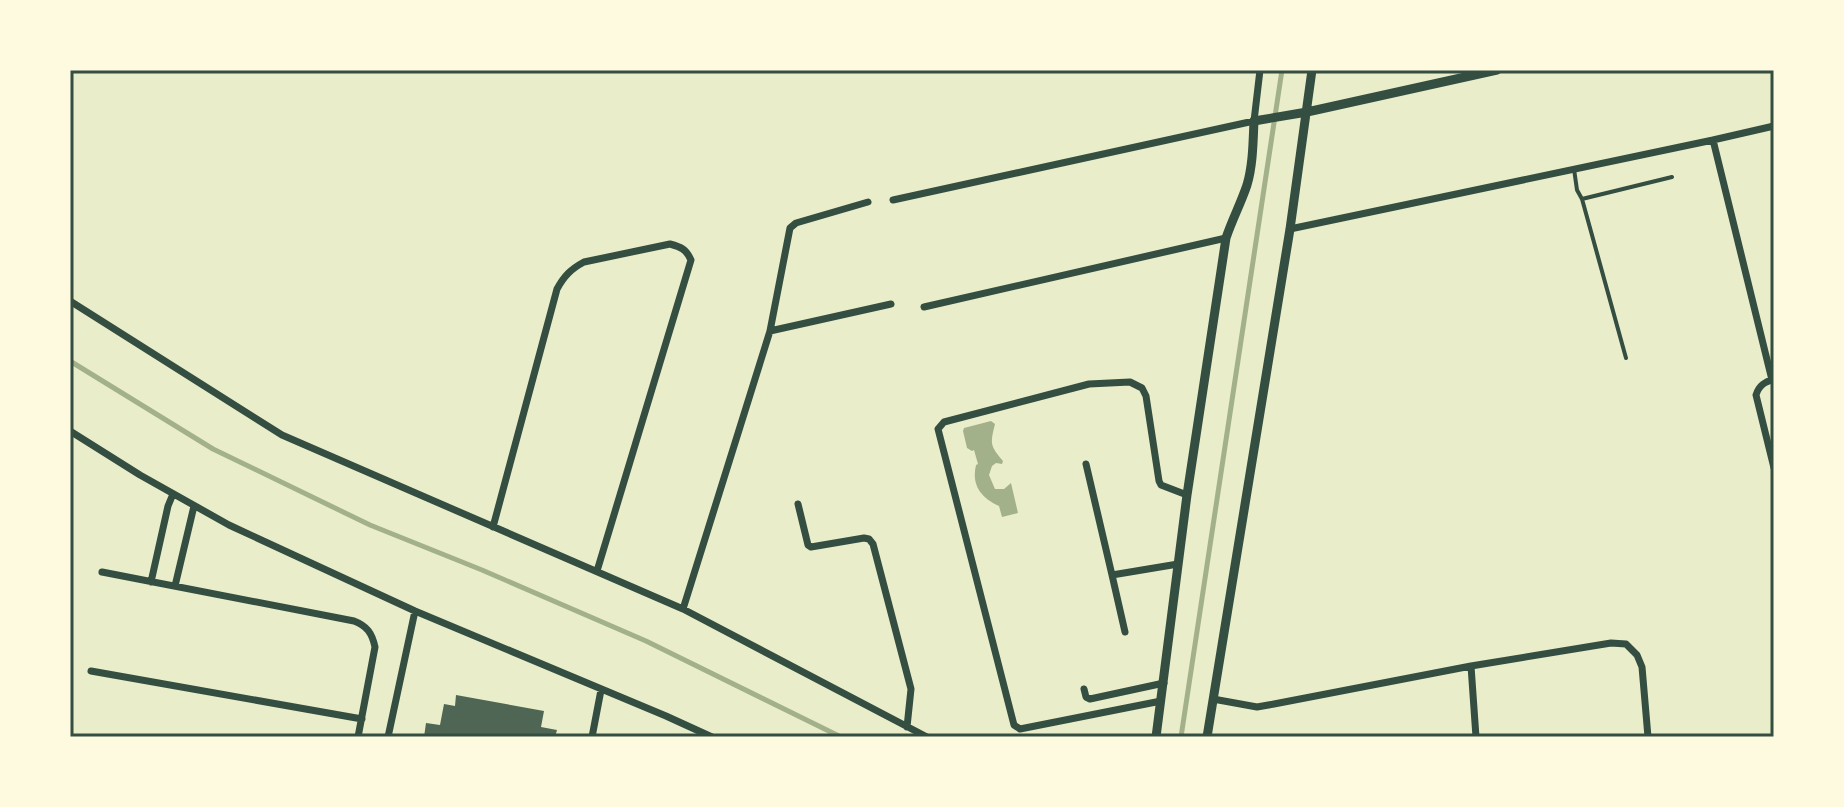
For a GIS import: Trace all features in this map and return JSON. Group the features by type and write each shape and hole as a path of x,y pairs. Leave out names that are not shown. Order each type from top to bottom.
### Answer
{"street":[{"path":"1156,737 1187,495 1226,238 1251,169 1260,70"},
{"path":"1207,737 1290,229 1312,70"},
{"path":"893,200 1497,70"},
{"path":"1290,229 1774,126"},
{"path":"1713,140 1773,380 1762,384 1756,395 1774,468"},
{"path":"683,609 770,331 792,225 868,202"},
{"path":"924,307 1226,238"},
{"path":"493,527 557,289 563,277 584,262 670,244 680,247 691,260 597,571"},
{"path":"70,301 282,435 683,609 927,737"},
{"path":"770,331 891,304"},
{"path":"1161,701 1020,729 1014,725 938,429 944,422 1089,384 1130,382 1142,388 1146,396 1161,485 1187,495"},
{"path":"70,431 173,494 243,531 415,611 712,737"},
{"path":"1086,464 1125,632"},
{"path":"151,582 173,494"},
{"path":"798,504 811,547 864,538 873,544 911,689 907,727"},
{"path":"175,586 194,506"},
{"path":"1112,575 1178,564"},
{"path":"102,572 362,624 373,636 375,647 358,737"},
{"path":"388,737 415,611"},
{"path":"1213,699 1257,707 1471,666 1611,643 1626,644 1637,655 1642,667 1648,737"},
{"path":"1471,666 1476,737"},
{"path":"91,671 362,719"},
{"path":"1084,689 1086,697 1090,699 1164,683"},
{"path":"592,737 601,690"}],"lane":[{"path":"1574,169 1577,190 1626,358"},
{"path":"1582,199 1672,177"}],"shaded area":[{"path":"991,421 995,424 992,444 1003,461 992,466 989,475 995,489 1004,489 1011,483 1018,513 1002,517 999,506 983,495 977,485 975,472 978,464 974,450 967,448 963,431 964,428"}],"building":[{"path":"456,695 544,711 541,727 557,730 555,737 424,737 426,723 440,725 444,704 455,706"}],"waterway":[{"path":"1181,737 1282,70"},
{"path":"70,361 213,449 370,525 646,641 841,737"}]}
